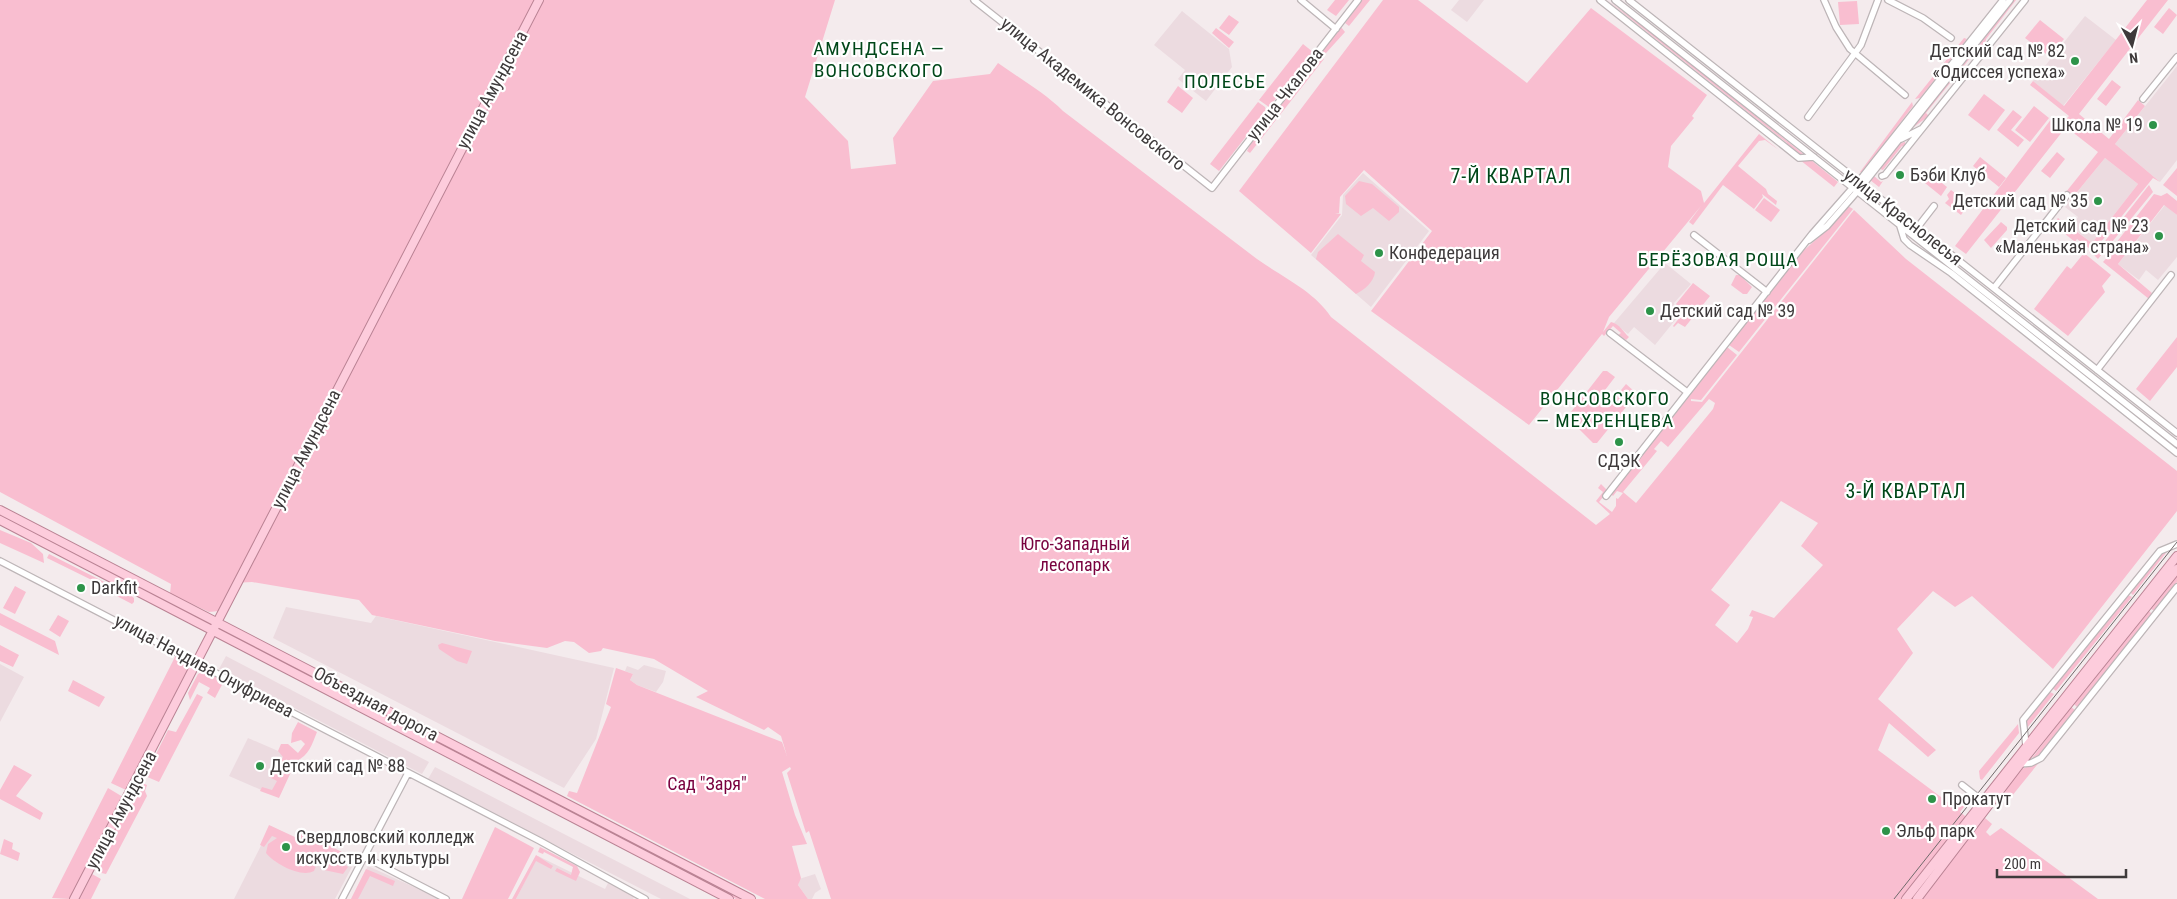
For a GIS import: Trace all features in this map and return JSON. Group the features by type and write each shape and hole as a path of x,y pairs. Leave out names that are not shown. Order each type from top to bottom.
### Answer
{"main road":[{"name":"улица Амундсена","path":"74,899 539,0"},
{"name":"Объездная дорога","path":"0,510 218,621 751,899"},
{"name":"Объездная дорога","path":"0,520 729,899"},
{"path":"1917,899 2026,745 2177,556"},
{"path":"1906,899 1985,803 2020,764 2177,569"}],"street":[{"name":"улица Академика Вонсовского","path":"974,0 1212,188"},
{"path":"1301,0 1336,28"},
{"name":"улица Чкалова","path":"1212,188 1358,0"},
{"name":"улица Краснолесья","path":"1600,0 1799,158 1814,157"},
{"name":"улица Краснолесья","path":"1614,0 2177,444"},
{"path":"1824,0 1836,27 1850,49 1905,95"},
{"path":"1808,117 1868,30 1878,0"},
{"path":"1888,0 1923,18 1951,38"},
{"path":"1860,184 2003,0"},
{"path":"1606,496 1809,240 1827,226 1854,190 1899,140 2010,0"},
{"path":"1882,176 1885,175 1909,146 2025,0"},
{"name":"улица Краснолесья","path":"1633,1 1860,184 2177,433"},
{"path":"2143,99 2177,57"},
{"path":"1899,140 1923,128"},
{"path":"1899,140 1909,146"},
{"path":"1994,288 2067,195"},
{"path":"1917,228 1934,206"},
{"name":"улица Краснолесья","path":"1900,226 1902,235 1910,245 1951,273 2177,453"},
{"path":"1694,235 1767,292"},
{"path":"2097,370 2171,275"},
{"path":"1610,333 1687,392"},
{"path":"2026,745 2023,720 2160,551 2177,544"},
{"name":"улица Начдива Онуфриева","path":"0,561 198,662 646,899"},
{"path":"2020,764 2031,763 2041,758 2177,587"},
{"path":"342,899 408,773"},
{"path":"1962,785 1985,803"},
{"path":"365,857 446,899"}],"shaded area":[{"path":"1459,0 1484,0 1467,22 1451,10"},
{"path":"1182,11 1229,49 1232,67 1206,101 1178,79 1185,70 1154,45"},
{"name":"Детский сад № 82 «Одиссея успеха»","path":"2085,16 2116,40 2063,106 2033,81"},
{"name":"Школа № 19","path":"2177,66 2177,160 2160,182 2115,144"},
{"name":"Детский сад № 35","path":"2105,158 2138,184 2092,243 2071,227 2078,217 2065,207"},
{"path":"1363,173 1429,231 1371,307 1311,255 1342,215 1343,195"},
{"name":"Детский сад № 23 «Маленькая страна»","path":"2165,205 2177,215 2177,257 2158,280 2146,270 2139,280 2118,264"},
{"name":"Детский сад № 39","path":"1665,263 1691,284 1674,303 1676,319 1655,345 1634,327 1628,334 1614,323"},
{"path":"286,607 371,623 376,616 614,668 596,739 564,788 273,638"},
{"path":"226,656 429,762 422,774 219,669"},
{"path":"0,664 24,677 0,722"},
{"path":"644,665 666,671 663,682 656,692 637,685 630,680 633,674 625,671 627,666 638,670"},
{"name":"Детский сад № 88","path":"248,738 292,757 273,795 229,776"},
{"path":"435,767 690,899 661,899 432,782 428,779"},
{"name":"Свердловский колледж искусств и культуры","path":"271,826 352,867 335,899 234,899"},
{"path":"538,856 605,889 608,883 634,897 633,899 516,899"},
{"path":"368,866 414,887 438,899 351,899"},
{"path":"815,874 821,889 815,893 812,899 808,899 798,885 799,879"}],"green space":[{"name":"Юго-Западный лесопарк","path":"0,0 835,0 805,97 848,141 851,169 896,164 893,138 933,81 990,74 998,63 1048,98 1257,259 1307,292 1331,317 1596,525 1610,514 1596,501 1603,492 1598,488 1601,484 1608,491 1599,502 1612,512 1616,506 1616,498 1618,499 1623,493 1617,491 1613,496 1611,494 1727,347 1737,355 1701,400 1691,399 1691,401 1702,402 1854,210 1906,259 2177,471 2177,511 2053,669 1972,596 1955,607 1933,591 1897,629 1913,653 1878,699 1936,750 1928,757 1889,723 1878,750 1953,806 1967,803 1960,812 1978,826 1985,818 1992,824 1986,832 1990,836 2001,828 2098,899 831,899 809,831 806,833 787,773 791,769 790,767 782,772 795,815 807,844 792,846 801,878 798,885 808,899 765,899 567,796 569,791 577,793 611,707 606,704 616,668 633,674 630,680 637,685 782,742 787,756 781,736 768,727 764,730 696,697 708,691 654,659 603,648 601,651 589,653 574,642 565,641 547,648 495,641 372,615 359,600 252,582 233,583 219,611 209,612 170,594 171,584 0,492","holes":["1709,399 1715,403 1713,409 1636,503 1623,492 1657,451 1654,449 1661,441 1668,447","1781,501 1818,523 1801,546 1823,565 1774,618 1752,610 1749,616 1753,617 1748,629 1737,643 1715,625 1730,605 1711,590"]},
{"path":"1335,0 1349,0 1336,16 1327,10"},
{"path":"1362,0 1370,0 1349,26 1345,23"},
{"path":"1383,0 1418,0 1527,83 1591,8 1707,95 1692,116 1694,118 1671,146 1668,167 1701,191 1704,203 1759,134 1779,150 1765,140 1759,141 1738,166 1766,189 1768,194 1777,201 1776,205 1762,194 1763,197 1754,209 1723,185 1693,225 1689,222 1701,206 1609,317 1603,332 1611,322 1619,326 1629,337 1626,340 1618,335 1621,333 1613,326 1604,336 1602,334 1529,425 1371,311 1432,231 1364,170 1340,197 1339,213 1335,213 1341,214 1311,253 1239,191"},
{"path":"1607,0 1644,27 1807,157 1801,157 1786,146 1787,143"},
{"path":"2012,0 2016,0 1986,39 1984,48 1978,43"},
{"path":"2147,0 2168,0 2079,114 2109,139 2138,100 2145,106 2115,144 2160,182 2153,178 2091,254 2089,252 2090,249 2077,239 2075,242 2053,224 2058,218 2092,243 2138,184 2105,158 2073,197 2066,192 2098,152 2066,127 1966,254 1955,246 2052,118 2056,116 2062,120 2062,124 2069,116 2030,85 2033,81 2064,106"},
{"path":"1857,1 1859,24 1840,25 1838,2"},
{"path":"2169,8 2177,15 2163,34 2154,27"},
{"path":"1229,15 1239,22 1229,35 1219,28"},
{"path":"2040,20 2064,39 2050,57 2025,38"},
{"path":"1341,27 1345,32 1326,53 1322,51"},
{"path":"1216,28 1234,42 1229,48 1212,33"},
{"path":"1964,38 1967,39 1920,98 1915,99"},
{"path":"1303,44 1313,52 1269,107 1259,100"},
{"path":"1976,45 1979,47 1926,113 1929,116 1908,131"},
{"path":"1319,55 1324,59 1250,153 1247,151 1253,139"},
{"path":"2112,80 2121,87 2106,106 2097,99"},
{"path":"1178,86 1193,98 1182,113 1167,102"},
{"path":"1984,94 2005,110 1989,131 1968,115"},
{"path":"1258,102 1265,107 1266,111 1219,171 1210,164"},
{"path":"1912,102 1913,106 1862,173 1860,172"},
{"path":"2034,106 2049,118 2030,142 2015,130"},
{"path":"2013,110 2022,117 2011,130 2024,140 2018,147 1997,130"},
{"path":"1905,142 1905,148 1902,146 1883,170 1880,169 1874,176 1881,182 1883,181 1879,187 1870,180 1891,152"},
{"path":"2057,152 2065,159 2050,178 2041,171"},
{"path":"1980,157 2006,178 1999,187 1973,166"},
{"path":"1800,160 1811,160 1838,182 1834,187"},
{"path":"2177,168 2177,196 2163,185"},
{"path":"1932,175 1947,187 1941,196 1925,183"},
{"path":"1359,181 1372,184 1399,207 1399,212 1389,221 1373,208 1361,216 1346,204 1345,196"},
{"path":"2149,185 2153,192 2098,259 2094,255"},
{"path":"1951,190 1969,204 1961,215 1945,203 1949,199 1947,195"},
{"path":"2167,193 2177,201 2177,215 2164,205 2118,264 2152,293 2149,299 2103,262 2154,194 2161,196"},
{"path":"1764,198 1780,210 1771,222 1755,210"},
{"path":"1848,206 1853,209 1739,352 1729,345 1802,252 1829,228"},
{"path":"2001,222 2007,227 2007,230 1991,248 1984,240"},
{"path":"1338,234 1364,255 1361,261 1375,272 1373,279 1368,285 1356,294 1316,259 1318,252"},
{"path":"2084,253 2111,275 2102,286 2105,292 2068,336 2034,309 2067,266 2071,269"},
{"path":"1736,275 1740,275 1752,287 1747,294 1743,294 1731,285"},
{"path":"1693,283 1710,296 1685,327 1678,323 1674,327 1680,317 1676,304"},
{"path":"2177,337 2177,367 2150,401 2136,389"},
{"path":"1603,371 1607,371 1615,377 1602,394 1612,401 1626,384 1635,392 1635,396 1597,443 1593,443 1567,417"},
{"path":"0,530 31,543 43,554 44,563 0,543"},
{"path":"2169,549 2133,595 2130,592 2160,553"},
{"path":"49,554 130,595 134,598 134,602 132,604 107,591 108,588 47,558"},
{"path":"2177,576 2177,582 2155,611 2151,609"},
{"path":"15,586 26,592 15,614 3,608"},
{"path":"2128,595 2132,597 2056,691 2052,688"},
{"path":"2149,611 2152,614 2077,707 2074,704"},
{"path":"0,613 55,641 59,655 0,625"},
{"path":"58,615 69,621 60,637 49,630"},
{"path":"230,632 746,899 736,899 228,635"},
{"path":"442,643 472,651 467,664 457,661 439,649 438,645"},
{"path":"0,645 19,655 13,667 0,661"},
{"path":"176,655 193,663 126,790 111,783"},
{"path":"204,671 225,679 215,698 207,693 210,688 199,682 190,700 188,693 198,674"},
{"path":"73,680 105,697 99,707 68,691"},
{"path":"2050,692 2054,694 2027,728 2026,721"},
{"path":"197,694 203,697 159,782 145,776 168,730 176,732"},
{"path":"2071,707 2075,710 2040,755 2032,758"},
{"path":"298,722 317,732 310,749 296,761 279,798 260,791 262,787 272,790 277,781 269,777 272,769 276,771 283,757 278,751 281,744 288,744 298,753 305,744 301,740 291,743 292,733"},
{"path":"2018,724 2019,733 1982,780 1980,779 1979,771"},
{"path":"2041,760 2007,802 2000,796 2022,769"},
{"path":"14,765 32,775 16,796 43,813 40,820 0,799 0,790"},
{"path":"140,782 147,785 145,791 147,796 106,874 97,872 96,865"},
{"path":"108,788 123,797 70,899 52,898"},
{"path":"269,825 297,838 302,832 342,852 339,862 348,867 343,874 324,870 317,857 313,855 316,866 314,871 302,873 288,869 266,853 268,844 277,838 272,836 264,847 260,845"},
{"path":"495,827 534,848 508,899 462,899"},
{"path":"4,839 13,843 12,849 20,853 18,861 0,854"},
{"path":"540,847 577,866 580,872 576,881 555,871 557,868 571,875 573,867 544,852 543,854 538,852"},
{"path":"536,855 553,866 551,869 536,861 516,899 512,899"},
{"path":"366,869 395,881 393,886 370,876 358,899 351,899"},
{"path":"92,874 101,879 91,899 79,899"}],"tram line":[{"path":"1894,899 2177,542"}],"place":[{"name":"Детский сад № 82 «Одиссея успеха»","path":"2075,61"},
{"name":"Школа № 19","path":"2153,125"},
{"name":"Бэби Клуб","path":"1900,175"},
{"name":"Детский сад № 35","path":"2098,201"},
{"name":"Детский сад № 23 «Маленькая страна»","path":"2159,236"},
{"name":"Конфедерация","path":"1379,253"},
{"name":"Детский сад № 39","path":"1650,311"},
{"name":"СДЭК","path":"1619,442"},
{"name":"Darkfit","path":"81,588"},
{"name":"Детский сад № 88","path":"260,766"},
{"name":"Прокатут","path":"1932,799"},
{"name":"Эльф парк","path":"1886,831"},
{"name":"Свердловский колледж искусств и культуры","path":"286,847"}],"district":[{"name":"АМУНДСЕНА — ВОНСОВСКОГО","path":"879,59"},
{"name":"ПОЛЕСЬЕ","path":"1225,81"},
{"name":"7-Й КВАРТАЛ","path":"1511,176"},
{"name":"БЕРЁЗОВАЯ РОЩА","path":"1718,259"},
{"name":"ВОНСОВСКОГО — МЕХРЕНЦЕВА","path":"1605,409"},
{"name":"3-Й КВАРТАЛ","path":"1906,491"}],"park label":[{"name":"Сад \"Заря\"","path":"707,784"}]}
